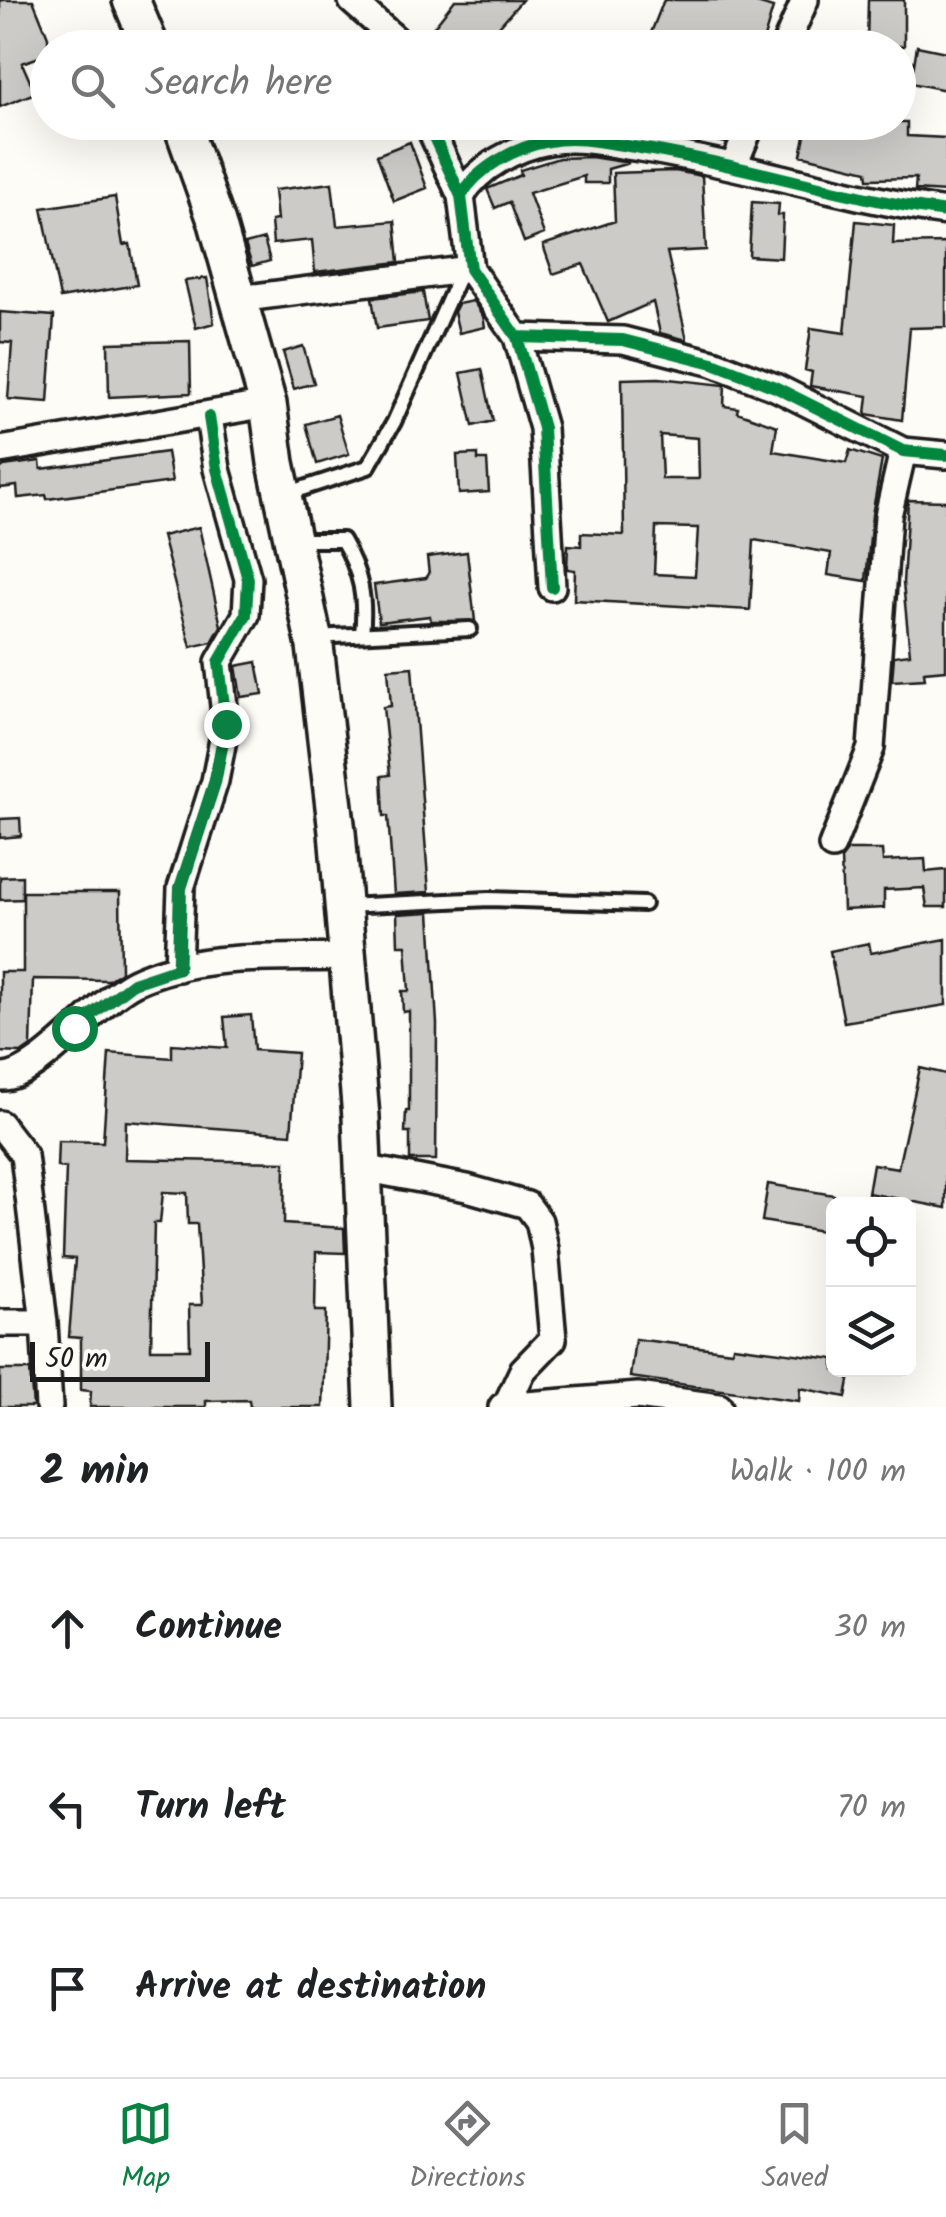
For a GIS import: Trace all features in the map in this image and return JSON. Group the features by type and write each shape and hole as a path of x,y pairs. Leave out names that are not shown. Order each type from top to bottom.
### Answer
{"main road":[{"path":"131,0 144,30"},
{"path":"188,140 218,223 268,404 313,637 328,745 363,1168 373,1407"}],"street":[{"path":"792,30 804,0"},
{"path":"352,1 384,30"},
{"path":"436,140 461,196 466,269 517,337 543,428 552,587"},
{"path":"461,196 493,164 516,151 552,140 617,144 734,165 888,204 946,212"},
{"path":"734,165 744,140"},
{"path":"238,299 466,269"},
{"path":"517,337 623,340 713,363 776,387 903,451 946,454"},
{"path":"0,450 268,404"},
{"path":"178,968 180,888 215,782 226,724 219,662 246,616 248,579 217,469 209,417"},
{"path":"832,846 871,748 888,516 903,451"},
{"path":"0,1077 12,1078 32,1067 74,1028 133,983 178,968 224,960 346,957"},
{"path":"0,1124 24,1154 44,1323 49,1407"},
{"path":"363,1168 467,1188 527,1205 534,1213 545,1249 553,1339 523,1370 504,1407 638,1401 720,1407"},
{"path":"0,1323 44,1323"}],"lane":[{"path":"284,495 368,467 394,422 466,269"},
{"path":"293,540 342,540 357,565 362,587 362,634"},
{"path":"313,637 470,629"},
{"path":"342,906 489,899 644,904"}],"building":[{"path":"0,0 33,0 45,30 30,30 30,60 22,63 30,81 30,95 0,107"},
{"path":"455,0 522,0 496,30 431,30"},
{"path":"664,0 747,0 773,8 766,30 652,30"},
{"path":"868,0 904,0 904,30 867,30"},
{"path":"917,46 946,52 946,90 916,84"},
{"path":"946,138 946,192 915,190 916,178 868,179 867,171 801,155 804,140"},
{"path":"410,142 427,188 394,201 377,155"},
{"path":"591,157 629,163 608,169 608,183 584,183 584,176 529,193 544,234 524,242 509,202 495,208 487,189 521,175 520,170 559,158"},
{"path":"675,171 702,176 706,250 667,252 687,340 660,333 653,302 608,322 583,264 553,274 543,245 615,221 613,173"},
{"path":"332,183 337,226 395,221 399,262 315,272 312,240 273,244 271,221 277,220 274,190"},
{"path":"115,197 123,245 130,244 137,285 60,298 42,208"},
{"path":"752,202 779,204 778,215 783,215 781,258 749,256"},
{"path":"856,221 894,225 893,244 946,243 946,327 910,328 902,420 866,414 868,396 810,386 812,372 805,370 811,328 845,333"},
{"path":"264,239 270,261 252,266 245,244"},
{"path":"207,278 214,323 196,328 185,281"},
{"path":"423,292 428,321 377,328 372,298"},
{"path":"473,301 485,327 459,333 454,312 458,304"},
{"path":"0,312 54,316 48,402 8,399 12,343 0,342"},
{"path":"190,341 191,393 109,397 108,343"},
{"path":"303,346 314,383 294,389 283,352"},
{"path":"482,369 493,421 473,426 461,373"},
{"path":"659,378 725,385 724,406 738,408 737,412 777,426 773,451 846,463 850,450 882,460 866,581 828,575 831,553 754,540 750,610 574,600 575,570 567,569 568,545 581,546 581,533 624,535 622,379","holes":["660,435 698,438 699,479 662,479","656,527 698,528 695,576 654,574"]},
{"path":"337,415 349,454 317,464 306,424"},
{"path":"167,452 172,482 47,499 46,495 18,498 17,486 0,488 0,469 4,466 40,461 41,469"},
{"path":"478,454 478,460 487,460 489,492 459,494 457,455"},
{"path":"908,500 946,501 946,670 924,672 925,679 892,681 894,656 910,654 903,583"},
{"path":"199,527 221,626 212,642 191,647 162,536"},
{"path":"467,552 475,621 431,621 430,616 379,622 374,585 426,578 427,557"},
{"path":"257,662 263,694 241,697 236,666"},
{"path":"412,667 429,892 394,894 388,816 384,816 382,776 390,775 383,707 391,706 388,669"},
{"path":"20,818 21,836 0,838 0,819"},
{"path":"848,850 882,850 883,861 925,859 926,872 946,870 946,907 927,907 924,888 884,890 884,908 843,910 841,859"},
{"path":"22,876 22,899 0,900 0,877"},
{"path":"23,892 120,892 121,972 108,980 33,979 31,1046 21,1053 0,1052 0,972 23,972"},
{"path":"430,912 437,1024 436,1160 410,1160 410,1132 405,1132 409,1111 409,1011 403,1012 402,991 409,991 406,945 398,945 397,914"},
{"path":"946,939 946,1005 844,1022 830,951 869,943 871,953"},
{"path":"251,1015 254,1050 297,1053 291,1134 126,1121 125,1159 285,1162 284,1224 344,1228 345,1253 316,1252 315,1311 326,1311 323,1407 250,1407 249,1400 206,1401 206,1407 90,1407 91,1391 81,1390 81,1338 69,1337 75,1259 63,1258 66,1168 57,1167 58,1141 103,1142 109,1053 172,1058 172,1044 227,1048 224,1017","holes":["163,1192 187,1193 188,1224 197,1224 202,1305 189,1305 190,1349 151,1349 154,1223 160,1223"]},
{"path":"920,1068 946,1074 946,1208 916,1202 916,1197 868,1193 873,1164 898,1168"},
{"path":"768,1184 834,1195 826,1197 826,1232 762,1221"},
{"path":"635,1339 826,1358 826,1377 850,1377 846,1397 800,1388 799,1401 630,1377"},
{"path":"0,1370 30,1370 33,1407 0,1407"}],"cycle path":[{"path":"435,140 461,196 470,269 517,337 543,428 552,587"},
{"path":"461,196 477,176 511,153 555,140"},
{"path":"583,140 678,155 946,212"},
{"path":"517,337 623,340 713,363 775,387 903,451 946,455"},
{"path":"178,968 181,888 215,781 226,724 219,662 246,615 248,579 217,469 209,417"}],"route":[{"path":"74,1028 133,983 178,968 180,888 215,782 226,724"}]}
